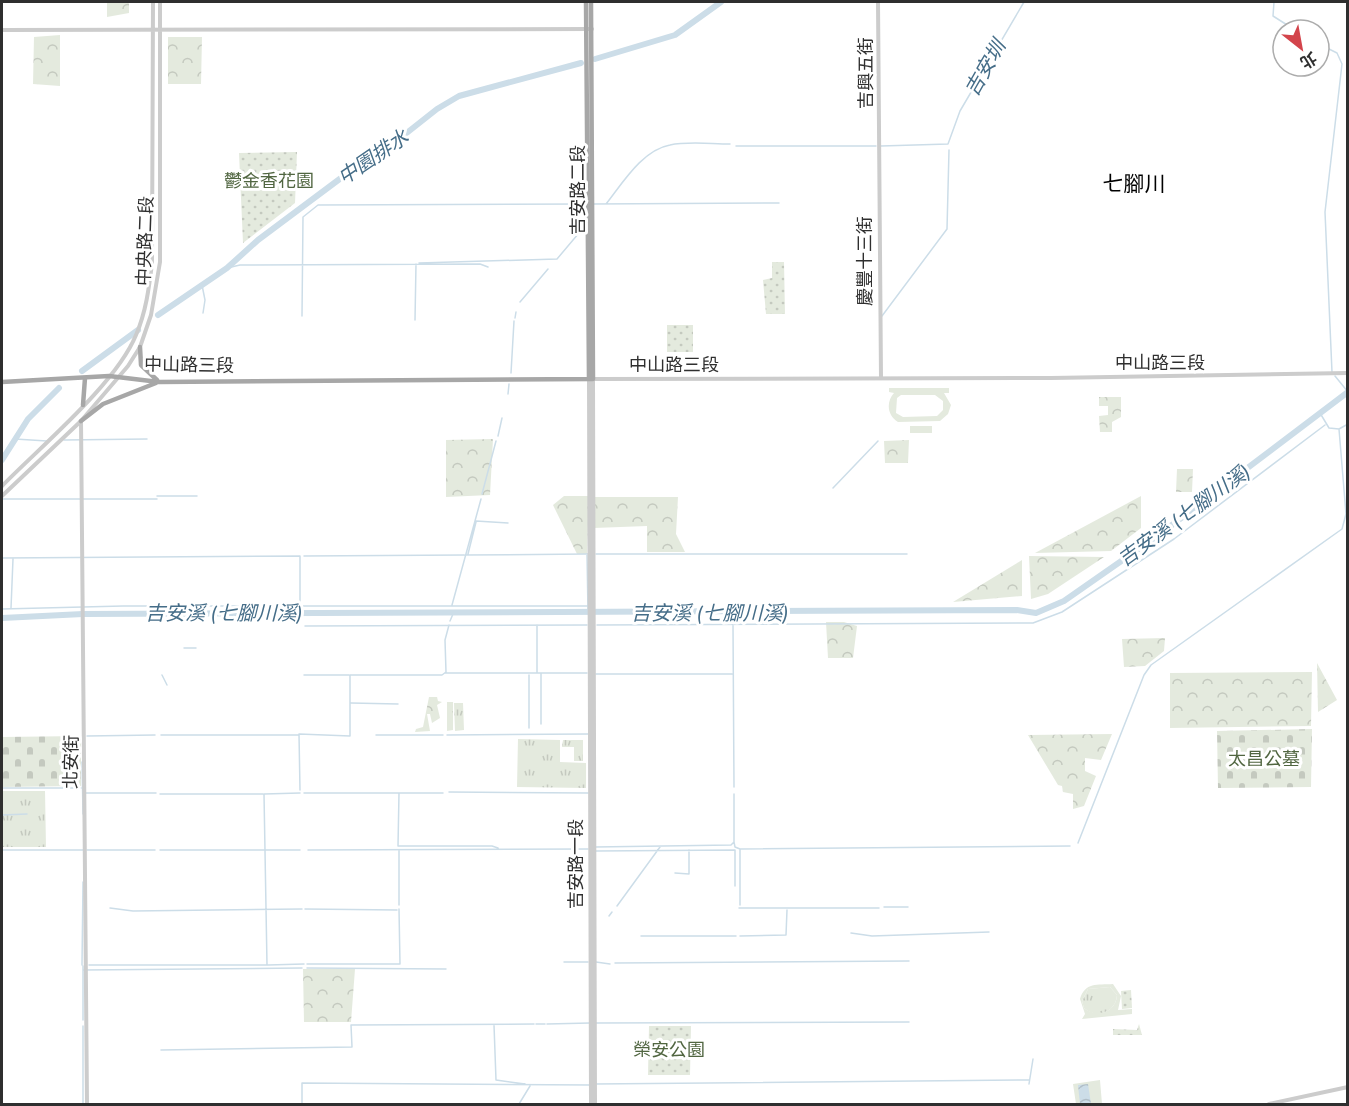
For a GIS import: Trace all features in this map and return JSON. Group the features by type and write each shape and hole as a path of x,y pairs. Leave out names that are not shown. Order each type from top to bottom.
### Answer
{"main road":[{"name":"吉安路二段","path":"586,2 589,29"},
{"name":"吉安路二段","path":"591,2 589,29 591,379"},
{"path":"81,421 103,404 159,381 141,364 140,347"},
{"name":"中山路三段","path":"2,382 109,376 159,381 591,379"},
{"path":"83,405 85,378"}],"street":[{"name":"中央路二段","path":"2,486 109,376 126,356 136,335 149,292 152,263 153,2"},
{"name":"中央路二段","path":"2,496 81,421 118,376 140,347 154,304 160,262 160,2"},
{"name":"吉興五街","path":"878,2 880,145"},
{"path":"2,30 589,29"},
{"name":"慶豐十三街","path":"880,145 878,148 880,378"},
{"name":"中山路三段","path":"591,379 1347,373"},
{"name":"吉安路一段","path":"591,379 593,1104"},
{"name":"北安街","path":"81,421 87,1104"},
{"path":"1269,1104 1347,1087"}],"green space":[{"path":"107,2 129,2 129,13 107,17"},
{"path":"60,35 60,86 33,84 34,37"},
{"path":"168,37 202,37 201,84 168,84"},
{"name":"鬱金香花園","path":"297,152 295,203 243,243 239,153"},
{"path":"772,262 784,262 785,314 766,314 763,280 772,278"},
{"path":"667,325 693,325 693,352 667,352"},
{"path":"889,388 949,388 949,393 944,393 951,405 948,414 940,421 898,422 890,412 890,400 894,393 889,392","holes":["901,395 935,395 943,401 943,410 937,416 903,417 896,413 897,398"]},
{"path":"1099,397 1121,397 1121,417 1112,422 1112,432 1100,432 1099,416 1108,415 1108,406 1099,406"},
{"path":"910,426 932,426 932,433 910,433"},
{"path":"493,439 490,495 446,497 446,440"},
{"path":"909,440 908,463 885,463 884,441"},
{"path":"1177,469 1193,469 1192,492 1176,492"},
{"path":"564,496 589,496 587,554 577,554 553,505"},
{"path":"1141,496 1141,528 1111,551 1035,553"},
{"path":"593,497 678,497 676,534 685,552 647,552 647,526 594,528"},
{"path":"1029,556 1104,557 1048,594 1031,599"},
{"path":"1022,560 1022,596 953,602"},
{"path":"826,622 844,622 857,626 853,658 828,658"},
{"path":"1165,638 1164,651 1145,666 1124,667 1122,639"},
{"path":"1317,663 1337,700 1318,712"},
{"path":"1312,672 1311,726 1170,728 1170,673"},
{"path":"429,697 437,697 438,701 442,702 437,705 440,718 432,723 430,714 427,714 430,731 415,732 416,729 423,727"},
{"path":"447,702 453,702 453,730 447,731"},
{"path":"454,703 463,703 464,730 455,731"},
{"name":"太昌公墓","path":"1312,729 1311,787 1218,788 1217,731"},
{"path":"1112,734 1101,760 1085,758 1085,771 1096,776 1084,806 1073,809 1073,794 1063,792 1062,786 1058,785 1028,735"},
{"path":"81,736 81,786 2,787 2,737"},
{"path":"518,739 560,740 560,762 586,763 586,788 517,787"},
{"path":"563,740 583,740 583,761 574,761 574,747 562,747"},
{"path":"2,791 45,791 46,847 2,847"},
{"path":"303,969 355,969 351,1022 304,1022"},
{"path":"1113,984 1121,996 1118,1010 1132,1009 1132,1014 1082,1019 1085,1014 1080,999 1085,990 1092,986","holes":["1110,987 1117,995 1113,1006 1105,1012 1089,1011 1084,1008 1082,1001 1088,989"]},
{"path":"1110,987 1117,995 1116,1001 1109,1010 1094,1013 1084,1008 1082,1001 1088,989"},
{"path":"1131,990 1132,1008 1122,1009 1121,991"},
{"path":"1139,1024 1142,1035 1113,1035 1113,1029 1137,1030"},
{"name":"榮安公園","path":"649,1026 691,1026 690,1075 648,1075"},
{"path":"1100,1080 1102,1104 1076,1104 1073,1084"}],"water":[{"path":"1088,1084 1091,1104 1080,1104 1078,1085"}],"waterway":[{"name":"中園排水","path":"595,59 675,35 721,2"},
{"name":"吉安圳","path":"881,146 948,144 960,111 1024,2"},
{"path":"1274,2 1273,16 1276,18"},
{"path":"1331,50 1337,53 1342,64 1325,212 1332,372"},
{"name":"中園排水","path":"158,315 227,268 258,240 349,172 375,158 437,109 459,96 581,63"},
{"path":"606,204 634,169 660,148 684,143 730,144"},
{"path":"736,146 876,146"},
{"path":"882,316 947,229 949,150"},
{"path":"593,204 779,203"},
{"path":"302,316 303,217 318,205 585,204"},
{"path":"419,263 557,259 584,227"},
{"path":"415,320 416,264"},
{"path":"227,268 240,265 480,264 488,267"},
{"path":"520,302 548,269"},
{"path":"202,285 205,300 203,313"},
{"path":"515,318 516,312"},
{"path":"511,373 514,321"},
{"name":"中園排水","path":"82,371 138,330"},
{"path":"1335,376 1348,392"},
{"path":"508,394 509,384"},
{"name":"中園排水","path":"2,460 28,419 59,388"},
{"name":"吉安溪 (七腳川溪)","path":"2,618 83,614 1017,610 1036,613 1064,601 1160,534 1348,392"},
{"path":"1320,413 1329,428 1339,429 1348,424"},
{"path":"498,436 502,418"},
{"path":"597,625 1033,623 1062,612 1174,539 1325,425"},
{"path":"1078,843 1144,675 1151,665 1342,529 1346,514 1339,429"},
{"path":"15,439 47,441"},
{"path":"64,440 147,439"},
{"path":"482,494 496,441"},
{"path":"833,488 878,441"},
{"path":"157,496 197,496"},
{"path":"2,499 157,499"},
{"path":"452,605 481,499"},
{"path":"476,521 508,523"},
{"path":"468,554 476,522"},
{"path":"587,554 588,613"},
{"path":"465,555 588,554"},
{"path":"596,554 907,554"},
{"path":"304,556 464,555"},
{"path":"2,558 300,556"},
{"path":"300,556 300,605"},
{"path":"11,608 13,559"},
{"path":"2,609 123,606 588,606"},
{"path":"450,621 453,614"},
{"path":"300,790 299,734 350,736 350,675 442,675 446,672 445,640 449,625"},
{"path":"537,625 537,673"},
{"path":"305,626 587,625"},
{"path":"733,625 734,787"},
{"path":"184,648 196,648"},
{"path":"445,673 587,673"},
{"path":"541,674 541,724"},
{"path":"596,674 732,674"},
{"path":"162,675 167,685"},
{"path":"304,675 349,675"},
{"path":"529,675 529,728"},
{"path":"351,703 398,704"},
{"path":"447,735 588,734"},
{"path":"87,736 155,735"},
{"path":"161,735 298,735"},
{"path":"376,735 443,735"},
{"path":"82,762 83,814"},
{"path":"2,788 81,788"},
{"path":"449,792 588,793"},
{"path":"86,793 156,793"},
{"path":"89,965 267,965 264,794 300,793"},
{"path":"304,793 443,793"},
{"path":"399,793 398,846 492,846 498,848"},
{"path":"160,794 263,794"},
{"path":"734,794 734,842 735,847 740,849 1070,846"},
{"path":"2,815 27,814"},
{"path":"595,847 731,845 734,842"},
{"path":"617,906 660,847"},
{"path":"308,850 588,849"},
{"path":"740,849 740,905"},
{"path":"2,850 83,850"},
{"path":"87,850 155,850"},
{"path":"160,850 300,850"},
{"path":"399,850 399,905"},
{"path":"675,873 689,874 689,850"},
{"path":"596,851 735,850 735,886"},
{"path":"82,965 83,882"},
{"path":"884,907 908,907"},
{"path":"110,908 133,911 302,909"},
{"path":"739,908 879,908"},
{"path":"305,909 397,910"},
{"path":"307,964 400,964 399,909"},
{"path":"740,936 786,935 787,910"},
{"path":"609,916 612,912"},
{"path":"851,933 872,936 989,932"},
{"path":"641,936 736,936"},
{"path":"615,963 909,961"},
{"path":"564,962 588,962"},
{"path":"596,962 610,964"},
{"path":"268,965 304,964"},
{"path":"83,966 83,1020"},
{"path":"83,970 302,968"},
{"path":"307,968 446,969"},
{"path":"595,1023 909,1022"},
{"path":"547,1024 590,1023"},
{"path":"161,1050 352,1047 351,1025 534,1024"},
{"path":"536,1024 545,1024"},
{"path":"494,1025 496,1080 525,1084"},
{"path":"83,1026 83,1104"},
{"path":"1029,1084 1033,1059"},
{"path":"595,1084 1029,1080"},
{"path":"302,1104 302,1083 590,1085"},
{"path":"519,1104 530,1086"}],"district":[{"name":"七腳川","path":"1134,184"}]}
